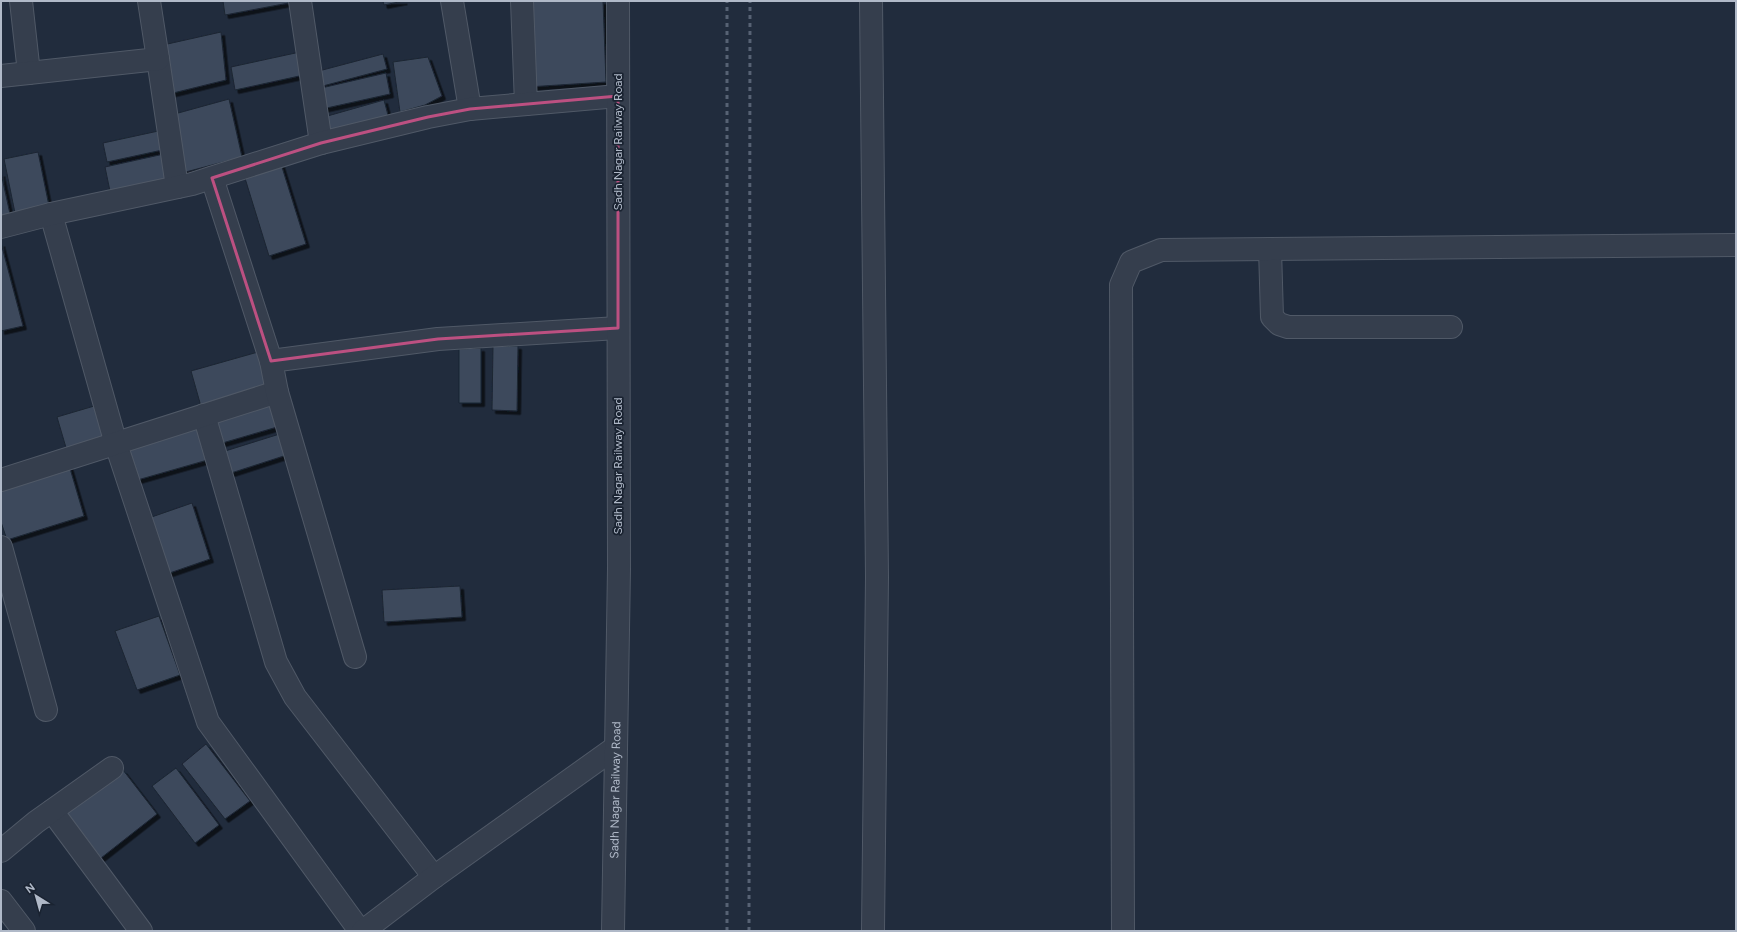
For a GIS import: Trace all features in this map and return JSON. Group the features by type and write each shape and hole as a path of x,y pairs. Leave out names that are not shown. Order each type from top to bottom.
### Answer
{"street":[{"path":"21,1 29,73"},
{"path":"149,1 177,187"},
{"path":"300,1 321,143"},
{"path":"452,1 470,110"},
{"path":"522,1 526,104"},
{"name":"Sadh Nagar Railway Road","path":"613,931 619,569 618,1"},
{"path":"871,1 877,577 873,931"},
{"path":"1,76 158,59"},
{"path":"1,227 51,214 212,178 321,143 428,117 470,110 618,96"},
{"path":"212,178 271,361 277,392 355,657"},
{"path":"51,214 116,444 208,722 360,931"},
{"path":"1123,931 1122,285 1131,262 1161,250 1736,245"},
{"path":"1270,249 1272,317 1279,324 1288,327 1451,326"},
{"path":"271,361 438,339 618,328"},
{"path":"1,480 277,392"},
{"path":"204,415 276,662 295,697 434,877"},
{"path":"1,547 46,710"},
{"path":"363,931 434,877 616,747"},
{"path":"1,851 52,811 112,768"},
{"path":"52,811 142,931"},
{"path":"1,901 24,931"}],"highlighted area":[{"path":"618,96 618,328 438,339 271,361 212,178 321,143 428,117 470,109"}],"building":[{"path":"223,1 294,1 294,2 225,15"},
{"path":"383,1 404,1 384,5"},
{"path":"523,1 603,1 606,82 527,87"},
{"path":"221,32 226,80 169,94 163,45"},
{"path":"300,52 304,75 235,90 231,67"},
{"path":"383,54 387,69 319,87 315,72"},
{"path":"428,57 442,96 425,105 400,112 393,62"},
{"path":"386,73 390,94 322,109 317,89"},
{"path":"229,99 242,157 182,173 171,115"},
{"path":"384,100 389,119 328,135 324,117"},
{"path":"163,130 167,149 107,162 103,143"},
{"path":"38,152 49,206 15,213 4,159"},
{"path":"164,154 170,183 111,196 105,167"},
{"path":"281,164 306,244 269,256 244,175"},
{"path":"1,173 10,214 1,216"},
{"path":"1,243 23,326 1,331"},
{"path":"493,346 518,346 517,411 492,410"},
{"path":"481,348 481,403 459,403 459,349"},
{"path":"258,352 269,390 202,410 191,371"},
{"path":"277,398 284,425 219,444 211,418"},
{"path":"101,404 111,438 67,451 57,417"},
{"path":"202,424 211,459 134,481 124,445"},
{"path":"286,432 293,453 228,474 222,452"},
{"path":"69,465 84,516 7,540 1,522 1,486"},
{"path":"192,503 210,559 161,576 143,520"},
{"path":"460,586 462,617 384,622 382,590"},
{"path":"159,616 180,675 137,690 115,631"},
{"path":"206,744 250,801 225,819 182,764"},
{"path":"176,768 219,825 195,843 152,786"},
{"path":"123,770 157,814 101,858 67,813"}],"railway":[{"path":"727,1 727,931"},
{"path":"749,931 750,1"}]}
